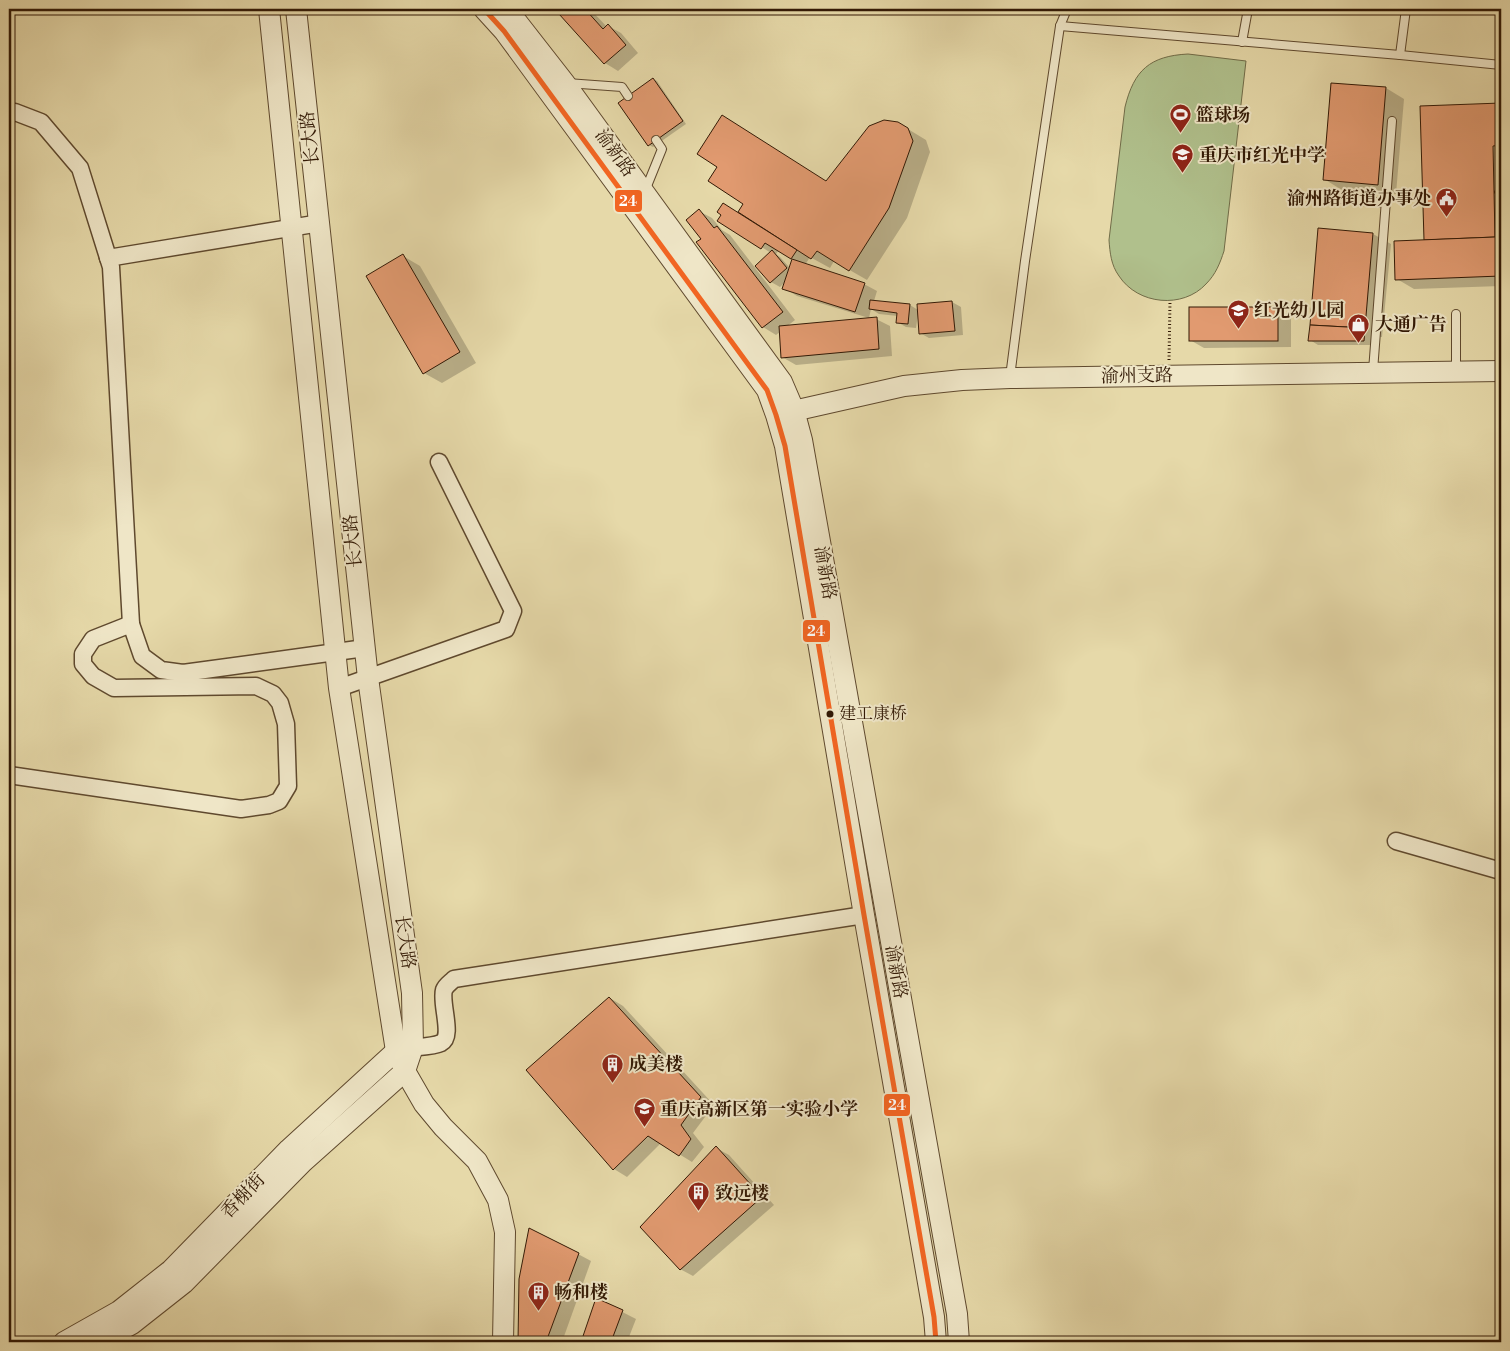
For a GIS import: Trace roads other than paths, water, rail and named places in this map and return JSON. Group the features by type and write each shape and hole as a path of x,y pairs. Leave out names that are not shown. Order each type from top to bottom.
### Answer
{"street":[{"name":"长大路","path":"269,9 339,688 405,1049"},
{"name":"长大路","path":"296,9 368,678 412,993 405,1049"},
{"name":"渝新路","path":"484,9 504,31 785,413 802,440 956,1304 959,1342"},
{"name":"渝新路","path":"507,9 564,82 782,382 785,413 785,446 934,1317 936,1342"},
{"path":"9,114 15,112 40,122 80,168 111,267 131,624 142,656 161,670 183,673 365,648"},
{"path":"108,258 320,223"},
{"name":"渝州支路","path":"785,413 904,386 962,380 1501,371"},
{"path":"339,688 506,629 513,611 439,462"},
{"path":"9,775 241,809 269,805 279,801 288,786 286,724 280,703 273,694 256,686 114,688 93,676 83,664 83,654 93,639 131,624"},
{"path":"1396,841 1501,871"},
{"path":"503,1342 506,1232 498,1200 478,1161 443,1127 424,1104 405,1071 405,1049 438,1044 444,1041 447,1034 443,992 447,985 454,979 864,916"},
{"name":"香榭街","path":"64,1342 119,1311 171,1270 289,1149 405,1049"},
{"name":"香榭街","path":"99,1342 132,1324 184,1283 303,1162 405,1071"}],"lane":[{"path":"1010,378 1026,251 1060,26 1067,9"},
{"path":"1242,42 1248,9"},
{"path":"1400,55 1406,9"},
{"path":"1060,26 1501,65"},
{"path":"564,82 622,87 628,96"},
{"path":"1373,373 1392,121"},
{"path":"645,193 662,149 656,140"},
{"path":"1317,197 1386,202"},
{"path":"1456,314 1456,372"}],"place":[{"name":"篮球场","path":"1180,134"},
{"name":"重庆市红光中学","path":"1183,174"},
{"name":"渝州路街道办事处","path":"1447,217"},
{"name":"红光幼儿园","path":"1238,329"},
{"name":"大通广告","path":"1359,343"},
{"name":"建工康桥","path":"830,714"},
{"name":"成美楼","path":"613,1083"},
{"name":"重庆高新区第一实验小学","path":"644,1128"},
{"name":"致远楼","path":"699,1212"},
{"name":"畅和楼","path":"538,1311"}]}
